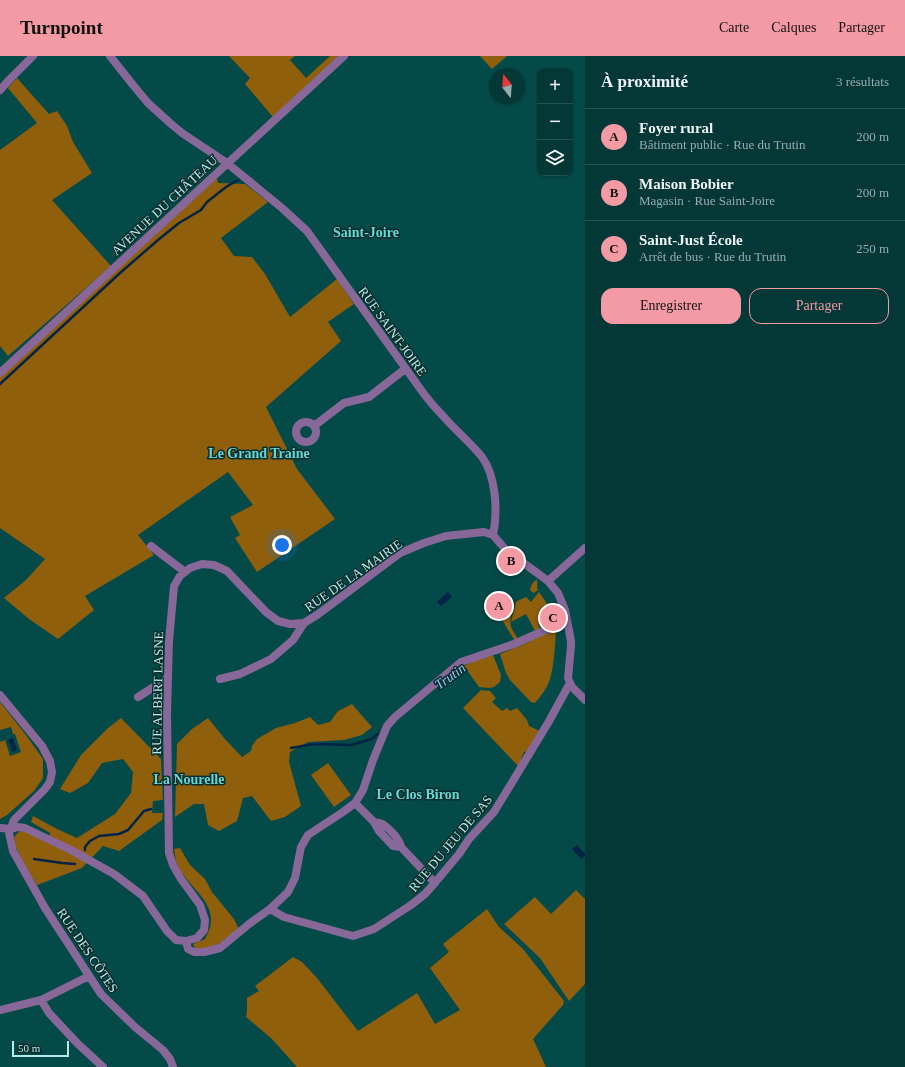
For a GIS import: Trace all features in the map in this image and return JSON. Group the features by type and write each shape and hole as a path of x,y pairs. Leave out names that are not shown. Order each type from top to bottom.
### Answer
{"street":[{"path":"0,90 33,56"},
{"name":"RUE SAINT-JOIRE","path":"110,56 133,85 162,116 182,133 227,164 282,208 307,231 424,394 443,417 483,458 492,478 495,495 496,524 493,535"},
{"name":"AVENUE DU CHÂTEAU","path":"0,372 344,56"},
{"path":"314,426 344,403 369,397 405,369"},
{"name":"RUE DE LA MAIRIE","path":"220,679 240,674 271,659 293,640 304,623 400,553 446,536 484,532 493,535"},
{"path":"493,535 506,550 536,571 548,581 558,593 565,610 572,646 568,678 572,687 585,700"},
{"path":"152,546 185,572 190,568 202,564 214,565 226,571 266,612 278,620 290,624 304,623"},
{"path":"548,581 585,548"},
{"name":"RUE ALBERT LASNE","path":"185,572 180,576 174,586 169,641 167,721 169,853 173,865 181,879 200,905 205,920 204,930 197,938 186,941"},
{"path":"0,828 25,828 71,850 114,874 143,896 167,931 176,940 186,941 188,950 194,952 204,952 220,948 270,909 288,892 295,878 301,847 308,835 355,803 363,790 387,726 395,717 461,662 514,644 550,628 566,617"},
{"path":"138,697 168,678"},
{"name":"RUE DU JEU DE SAS","path":"270,909 284,917 353,936 374,929 411,905 435,883 459,854 469,839 494,812 548,723 570,682"},
{"path":"0,695 42,746 50,760 52,772 50,782 45,789 14,820 11,829"},
{"path":"355,803 374,822 384,825 397,838 401,847 435,883"},
{"name":"RUE DES CÔTES","path":"11,829 9,837 13,851 45,908 101,994 135,1027 163,1050 170,1059 173,1067"},
{"path":"0,1010 41,1000 89,976"},
{"path":"41,1000 49,1013 77,1043 103,1067"}],"shaded area":[{"path":"229,56 295,56 290,60 306,78 330,56 340,56 273,117 245,84 250,78"},
{"path":"480,56 507,56 493,68 491,68"},
{"path":"17,78 49,114 57,111 67,126 73,142 92,173 52,200 111,266 8,356 0,346 0,150 37,123 8,88"},
{"path":"217,178 218,183 245,184 268,202 221,238 234,256 252,257 265,274 290,317 337,279 354,304 328,322 341,341 266,407 297,469 335,519 257,572 235,538 240,535 230,517 253,505 228,472 138,535 154,555 85,596 94,610 58,639 29,619 4,598 26,580 45,559 0,528 0,377"},
{"path":"537,580 538,590 534,593 530,590 534,581"},
{"path":"539,592 548,605 552,615 538,624 540,628 535,631 526,614 511,622 516,602 526,597 531,602"},
{"path":"512,612 510,620 511,626 518,639 515,641 502,620"},
{"path":"555,628 554,657 549,682 545,691 535,703 531,702 510,680 506,673 500,654 527,643"},
{"path":"493,655 501,675 500,682 494,687 479,687 464,666"},
{"path":"481,690 490,691 496,698 492,702 502,711 507,708 510,711 517,708 527,720 529,726 540,731 528,751 524,752 521,759 522,762 519,767 463,708"},
{"path":"0,702 43,759 43,778 34,791 7,815 0,819 0,742 5,740 10,756 21,752 11,727 0,730"},
{"path":"352,704 372,727 362,735 344,740 308,742 290,752 289,762 301,806 285,817 271,821 252,796 243,798 237,821 219,831 208,825 204,804 194,804 175,817 177,744 192,729 208,718 242,757 251,751 252,746 257,739 276,728 310,717 318,725 330,722 338,711"},
{"path":"121,718 161,759 163,800 153,801 152,813 163,813 162,820 119,851 103,846 82,868 37,885 19,853 15,840 15,836 23,830 49,842 50,833 31,822 33,816 77,838 115,814 131,793 133,772 123,759 102,763 88,783 70,793 60,789 81,755 108,728"},
{"path":"328,763 351,795 334,807 311,775"},
{"path":"180,848 190,865 205,879 212,892 234,919 239,929 217,945 208,948 195,948 193,944 205,939 210,927 211,916 208,906 181,871 176,861 174,849"},
{"path":"576,890 585,899 585,984 569,1001 540,958 504,924 535,897 551,914"},
{"path":"487,909 499,927 523,949 564,1001 563,1005 533,1039 546,1067 297,1067 272,1039 246,1017 247,998 259,991 255,986 293,957 302,962 317,978 358,1031 417,993 435,1024 460,1010 430,968 449,952 443,944"}],"water":[{"path":"448,592 452,597 441,606 437,602"},
{"path":"13,738 17,750 12,752 8,740"},
{"path":"577,845 585,854 585,856 581,859 572,849"}],"waterway":[{"path":"0,384 120,273 158,240 179,223 201,210 207,202 226,187 238,180"},
{"name":"Trutin","path":"291,748 314,744 351,745 372,739 378,734"},
{"path":"85,850 85,847 90,841 99,836 119,834 128,830 144,811 151,809"},
{"path":"34,859 75,864"}],"place":[{"name":"Maison Bobier","path":"511,561"},
{"name":"Foyer rural","path":"499,606"},
{"name":"Saint-Just École","path":"553,618"}],"district":[{"name":"Saint-Joire","path":"366,232"},
{"name":"Le Grand Traine","path":"259,453"},
{"name":"La Nourelle","path":"189,779"},
{"name":"Le Clos Biron","path":"418,794"}]}
